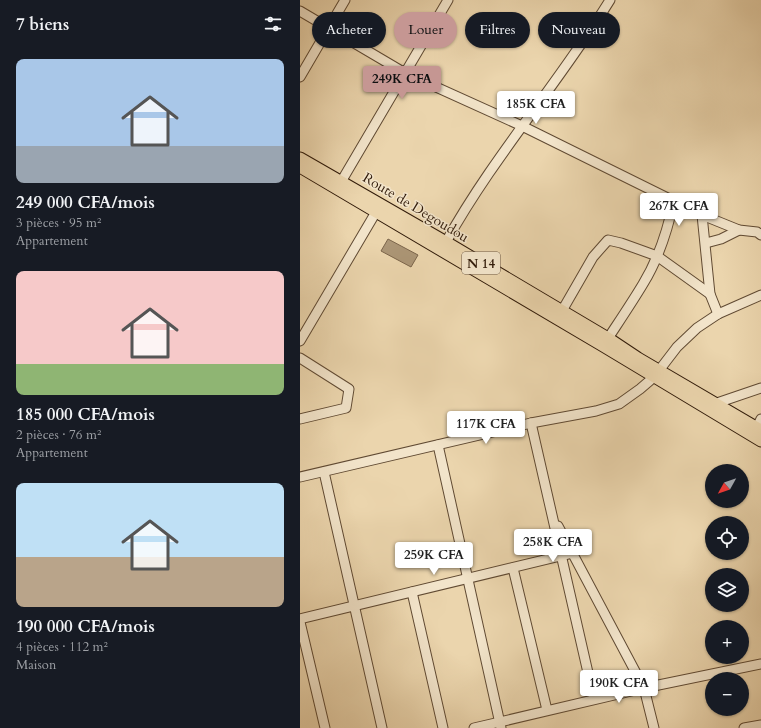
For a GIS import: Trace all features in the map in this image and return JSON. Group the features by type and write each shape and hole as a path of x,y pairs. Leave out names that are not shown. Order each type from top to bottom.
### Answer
{"main road":[{"name":"Route de Degoudou","path":"300,158 376,212 560,315"},
{"name":"Route de Degoudou","path":"300,167 340,185 446,242 560,315 657,374"},
{"name":"N 14","path":"657,374 760,425"},
{"name":"N 14","path":"657,374 704,407 761,441"}],"street":[{"path":"338,12 345,0"},
{"path":"340,185 448,0"},
{"path":"446,242 460,217 522,126 593,29 610,0"},
{"path":"300,11 312,18"},
{"path":"300,77 317,48"},
{"path":"364,48 405,72 522,126 702,215 739,230 756,232 761,235"},
{"path":"605,342 644,282 657,256 670,220 674,200"},
{"path":"300,341 376,212"},
{"path":"702,215 706,243 707,278 710,294 718,314"},
{"path":"706,243 721,239 739,230"},
{"path":"560,315 593,257 608,240 657,256 710,294"},
{"path":"300,477 531,423 596,411 619,404 640,390 657,374 678,347 697,328 718,314 761,295"},
{"path":"300,358 349,389 346,408 300,419"},
{"path":"704,407 761,388"},
{"path":"531,423 594,699"},
{"path":"438,445 501,724"},
{"path":"324,472 382,728"},
{"path":"552,515 644,688 654,728"},
{"path":"300,619 573,554"},
{"path":"513,568 547,710"},
{"path":"412,592 444,728"},
{"path":"300,622 325,728"},
{"path":"474,728 501,724 547,710 594,699 761,664"},
{"path":"744,728 761,725"}],"shaded area":[{"path":"388,239 418,255 411,267 381,251"}]}
